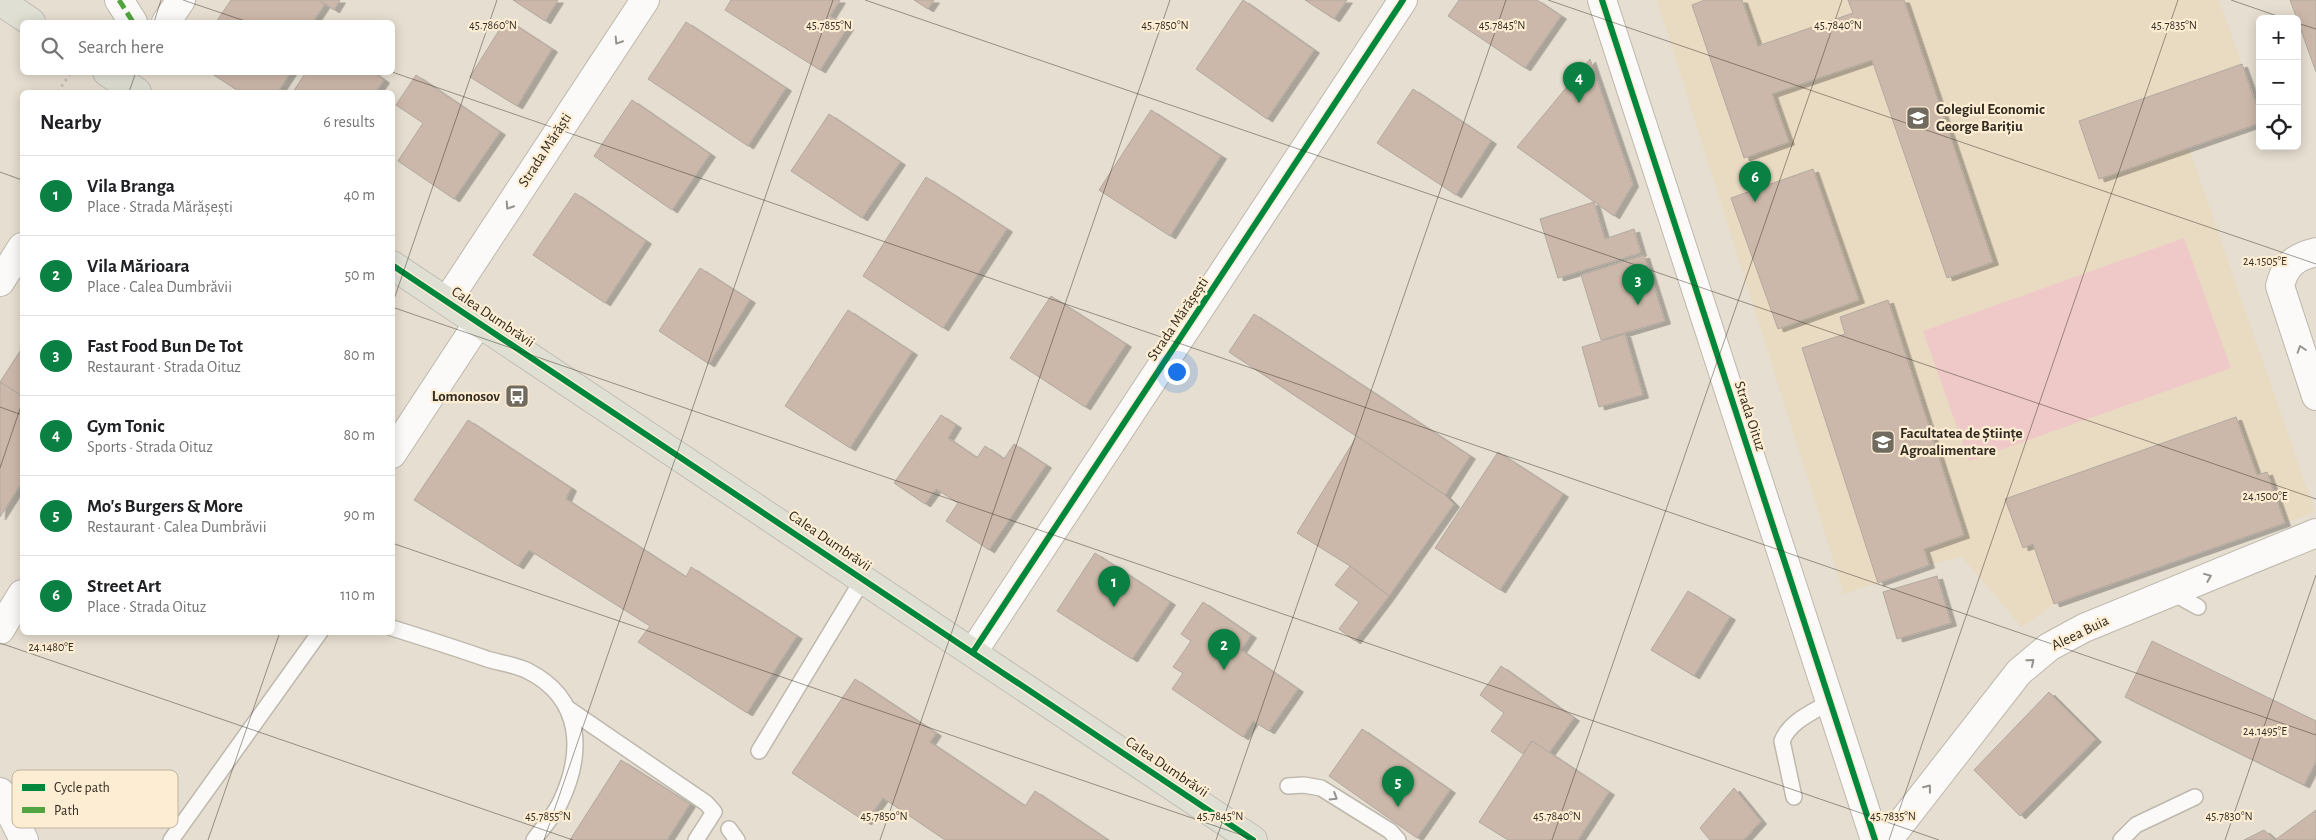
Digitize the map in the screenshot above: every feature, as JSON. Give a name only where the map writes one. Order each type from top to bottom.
[{"type":"main road","points":[[0,1],[28,20]]},
{"type":"main road","name":"Calea Dumbrăvii","points":[[395,267],[1253,840]]},
{"type":"street","points":[[119,0],[132,20]]},
{"type":"street","points":[[167,20],[181,0]]},
{"type":"street","name":"Strada Mărăști","points":[[447,301],[645,0]]},
{"type":"street","name":"Strada Mărășești","points":[[973,652],[1404,0]]},
{"type":"street","name":"Strada Oituz","points":[[1602,0],[1875,840]]},
{"type":"street","points":[[0,282],[20,250]]},
{"type":"street","points":[[2316,252],[2290,263],[2283,272],[2280,286],[2316,396]]},
{"type":"street","points":[[395,449],[478,323]]},
{"type":"street","name":"Aleea Buia","points":[[1888,840],[2019,672],[2049,646],[2171,592],[2316,533]]},
{"type":"street","points":[[0,630],[20,597]]},
{"type":"street","points":[[0,792],[12,816]]},
{"type":"street","points":[[18,828],[24,840]]},
{"type":"lane","points":[[759,751],[863,579]]},
{"type":"lane","points":[[2171,592],[2198,607]]},
{"type":"lane","points":[[395,629],[528,671],[555,692],[567,708],[573,722],[576,753],[574,766],[560,804],[534,840]]},
{"type":"lane","points":[[171,840],[318,635]]},
{"type":"lane","points":[[1794,797],[1782,741],[1785,733],[1799,720],[1830,702]]},
{"type":"lane","points":[[567,708],[706,802],[714,812],[696,840]]},
{"type":"lane","points":[[1288,786],[1304,785],[1321,788],[1390,831],[1398,840]]},
{"type":"lane","points":[[2121,840],[2136,825],[2195,797]]},
{"type":"path","points":[[59,90],[69,75]]},
{"type":"shaded area","points":[[1657,0],[2219,0],[2256,104],[2256,124],[2189,148],[2315,512],[2054,604],[2022,627],[1962,557],[1929,565],[1844,594]]},
{"type":"shaded area","points":[[2184,238],[2231,368],[1969,461],[1923,331]]},
{"type":"building","points":[[231,0],[319,0],[325,4],[314,20],[217,20]]},
{"type":"building","points":[[319,0],[340,0],[334,10]]},
{"type":"building","points":[[513,0],[558,0],[545,21]]},
{"type":"building","points":[[731,0],[840,0],[830,16],[848,27],[820,70],[725,10]]},
{"type":"building","points":[[914,0],[934,0],[928,9]]},
{"type":"building","points":[[1243,0],[1314,50],[1267,119],[1196,69]]},
{"type":"building","points":[[1305,0],[1347,0],[1334,19]]},
{"type":"building","points":[[1459,0],[1537,0],[1561,16],[1525,68],[1448,16]]},
{"type":"building","name":"Colegiul Economic George Barițiu","points":[[1705,0],[1742,0],[1758,46],[1853,13],[1848,0],[1904,0],[1993,262],[1947,278],[1872,60],[1772,94],[1789,142],[1744,158],[1692,5]]},
{"type":"building","points":[[2290,0],[2316,0],[2316,72],[2301,30],[2301,15],[2296,15]]},
{"type":"building","points":[[506,19],[552,49],[517,106],[470,77]]},
{"type":"building","points":[[686,22],[786,88],[748,146],[648,79]]},
{"type":"building","points":[[1590,59],[1633,184],[1614,216],[1517,147]]},
{"type":"building","points":[[2242,64],[2256,104],[2256,124],[2099,179],[2079,121]]},
{"type":"building","points":[[214,75],[289,75],[279,90],[237,90]]},
{"type":"building","points":[[304,75],[377,75],[384,80],[377,90],[294,90]]},
{"type":"building","points":[[416,75],[500,132],[454,199],[398,161],[423,123],[396,105]]},
{"type":"building","points":[[1413,89],[1491,141],[1456,195],[1377,143]]},
{"type":"building","points":[[632,100],[710,154],[672,210],[594,156]]},
{"type":"building","points":[[1151,110],[1221,156],[1170,236],[1099,190]]},
{"type":"building","points":[[829,114],[900,162],[862,218],[791,171]]},
{"type":"building","points":[[1813,169],[1859,300],[1778,329],[1731,198]]},
{"type":"building","points":[[926,177],[1007,229],[943,328],[863,276]]},
{"type":"building","points":[[575,193],[646,241],[605,303],[533,255]]},
{"type":"building","points":[[1594,202],[1605,239],[1634,229],[1641,253],[1558,278],[1540,219]]},
{"type":"building","points":[[1644,255],[1665,321],[1601,340],[1581,275]]},
{"type":"building","points":[[700,268],[750,300],[709,364],[659,331]]},
{"type":"building","points":[[1051,296],[1126,344],[1085,407],[1010,358]]},
{"type":"building","name":"Facultatea de Științe Agroalimentare","points":[[1888,300],[1964,535],[1924,549],[1929,565],[1878,583],[1802,348],[1845,334],[1840,317]]},
{"type":"building","points":[[848,310],[912,352],[850,448],[785,406]]},
{"type":"building","points":[[1254,314],[1470,456],[1445,495],[1229,352]]},
{"type":"building","points":[[1625,334],[1643,395],[1599,407],[1582,347]]},
{"type":"building","points":[[20,351],[20,395],[0,382]]},
{"type":"building","points":[[0,382],[20,395],[20,485],[0,517]]},
{"type":"building","points":[[941,415],[956,425],[948,438],[977,458],[985,446],[1004,459],[1014,444],[1046,465],[989,550],[946,521],[958,503],[936,489],[925,504],[894,483]]},
{"type":"building","points":[[2236,417],[2257,475],[2267,472],[2285,523],[2054,604],[2033,544],[2023,548],[2005,499]]},
{"type":"building","points":[[468,420],[571,488],[566,499],[686,577],[691,567],[797,636],[747,713],[638,642],[650,626],[529,550],[518,566],[414,500]]},
{"type":"building","points":[[1357,436],[1445,495],[1454,504],[1389,596],[1350,566],[1297,533]]},
{"type":"building","points":[[1498,452],[1563,494],[1500,590],[1435,548]]},
{"type":"building","points":[[1095,553],[1170,602],[1132,659],[1057,611]]},
{"type":"building","points":[[1350,566],[1389,596],[1355,641],[1339,629],[1359,602],[1335,585]]},
{"type":"building","points":[[1937,576],[1951,623],[1897,639],[1883,592]]},
{"type":"building","points":[[1688,591],[1730,617],[1694,676],[1651,650]]},
{"type":"building","points":[[1203,602],[1251,635],[1241,650],[1298,689],[1269,731],[1253,721],[1243,737],[1172,689],[1183,673],[1173,667],[1191,641],[1181,634]]},
{"type":"building","points":[[2152,641],[2316,721],[2316,761],[2304,785],[2125,697]]},
{"type":"building","points":[[1501,666],[1574,718],[1549,753],[1532,741],[1523,754],[1491,731],[1504,713],[1480,695]]},
{"type":"building","points":[[855,679],[936,733],[930,742],[1025,806],[1035,791],[1108,840],[945,840],[883,798],[866,822],[792,773]]},
{"type":"building","points":[[2049,692],[2096,739],[2020,816],[1974,770]]},
{"type":"building","points":[[1362,729],[1450,790],[1417,838],[1329,776]]},
{"type":"building","points":[[1532,741],[1609,792],[1578,840],[1508,840],[1479,822]]},
{"type":"building","points":[[621,760],[690,804],[667,840],[570,840]]},
{"type":"building","points":[[1734,788],[1761,821],[1744,840],[1710,840],[1700,828]]},
{"type":"building","points":[[2316,810],[2316,840],[2275,840]]},
{"type":"building","points":[[2264,830],[2275,840],[2244,840]]},
{"type":"marked path","points":[[119,0],[132,20]]},
{"type":"cycle path","points":[[973,652],[1403,0]]},
{"type":"cycle path","points":[[1602,0],[1875,840]]},
{"type":"cycle path","points":[[395,267],[1253,840]]},
{"type":"place","name":"Gym Tonic","points":[[1579,103]]},
{"type":"place","name":"Colegiul Economic George Barițiu","points":[[1918,118]]},
{"type":"place","name":"Street Art","points":[[1755,202]]},
{"type":"place","name":"Fast Food Bun De Tot","points":[[1638,305]]},
{"type":"place","name":"Lomonosov","points":[[517,396]]},
{"type":"place","name":"Facultatea de Științe Agroalimentare","points":[[1883,442]]},
{"type":"place","name":"Vila Branga","points":[[1114,607]]},
{"type":"place","name":"Vila Mărioara","points":[[1224,670]]},
{"type":"place","name":"Mo's Burgers & More","points":[[1398,807]]}]
